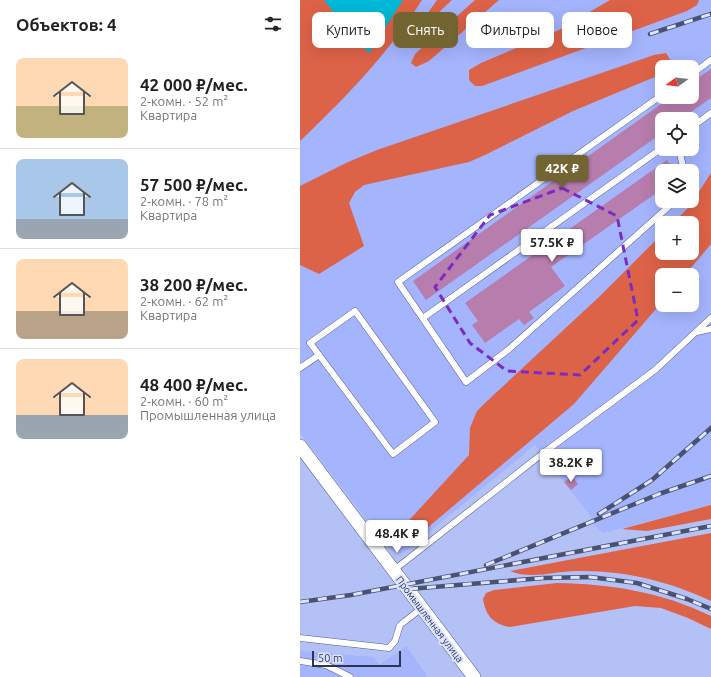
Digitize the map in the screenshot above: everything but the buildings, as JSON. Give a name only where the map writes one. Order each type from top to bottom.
[{"type":"street","name":"Промышленная улица","points":[[300,446],[474,677]]},
{"type":"lane","points":[[699,69],[711,60]]},
{"type":"lane","points":[[655,100],[398,282],[466,382],[504,354],[667,208]]},
{"type":"lane","points":[[699,122],[711,113]]},
{"type":"lane","points":[[423,318],[655,153]]},
{"type":"lane","points":[[355,311],[434,422],[394,454],[319,355],[310,344],[355,311]]},
{"type":"lane","points":[[394,570],[542,454],[655,370],[711,318]]},
{"type":"lane","points":[[696,332],[711,330]]},
{"type":"lane","points":[[300,368],[319,355]]},
{"type":"lane","points":[[300,638],[389,648],[395,641],[400,625],[422,608]]},
{"type":"lane","points":[[300,661],[326,664],[350,677]]},
{"type":"highlighted area","points":[[562,188],[617,216],[638,320],[580,375],[507,371],[470,343],[435,287],[490,215]]},
{"type":"shaded area","points":[[300,0],[711,0],[711,505],[603,533],[593,524],[589,514],[535,445],[405,552],[398,554],[389,549],[300,433]]},
{"type":"shaded area","points":[[300,0],[422,0],[414,12],[393,12],[393,41],[366,74],[300,141]]},
{"type":"shaded area","points":[[324,0],[403,0],[395,12],[393,12],[393,16],[385,28],[385,12],[333,12]]},
{"type":"shaded area","points":[[437,0],[452,0],[439,12],[429,12]]},
{"type":"shaded area","points":[[475,0],[499,0],[485,12],[466,12],[466,29],[458,36],[458,15]]},
{"type":"shaded area","points":[[610,0],[699,0],[697,5],[687,11],[632,31],[632,12],[590,12]]},
{"type":"shaded area","points":[[562,28],[562,48],[586,48],[482,86],[475,86],[469,80],[469,70],[481,63],[516,48],[554,48],[554,32]]},
{"type":"shaded area","points":[[364,48],[372,48],[369,53]]},
{"type":"shaded area","points":[[422,48],[444,48],[429,61],[416,67],[411,63],[415,54]]},
{"type":"shaded area","points":[[666,53],[670,60],[655,60],[655,77],[573,111],[485,155],[469,162],[364,185],[355,192],[349,203],[364,246],[319,274],[300,265],[300,186],[348,162],[377,150],[654,55]]},
{"type":"shaded area","points":[[711,173],[711,244],[699,258],[699,216],[680,216],[688,208],[699,208],[699,192]]},
{"type":"shaded area","points":[[655,241],[655,260],[698,260],[691,268],[655,268],[655,310],[574,404],[419,535],[410,539],[401,538],[401,529],[469,455],[470,428],[477,411],[599,297]]},
{"type":"shaded area","points":[[711,505],[711,519],[647,531],[622,529]]},
{"type":"shaded area","points":[[711,533],[711,601],[662,582],[611,572],[568,571],[527,575],[510,571]]},
{"type":"shaded area","points":[[557,583],[597,585],[655,595],[711,616],[711,629],[688,618],[661,608],[635,606],[510,627],[499,624],[491,618],[488,615],[484,605],[483,599],[486,593],[494,590]]},
{"type":"shaded area","points":[[406,646],[428,677],[300,677],[300,651],[374,657],[379,665]]},
{"type":"railway","points":[[650,34],[711,14]]},
{"type":"railway","points":[[599,514],[652,480],[711,428]]},
{"type":"railway","points":[[486,565],[659,494],[711,476]]},
{"type":"railway","points":[[300,602],[351,595],[711,526]]},
{"type":"railway","points":[[409,589],[543,578],[590,577],[637,583],[687,599],[711,609]]}]
